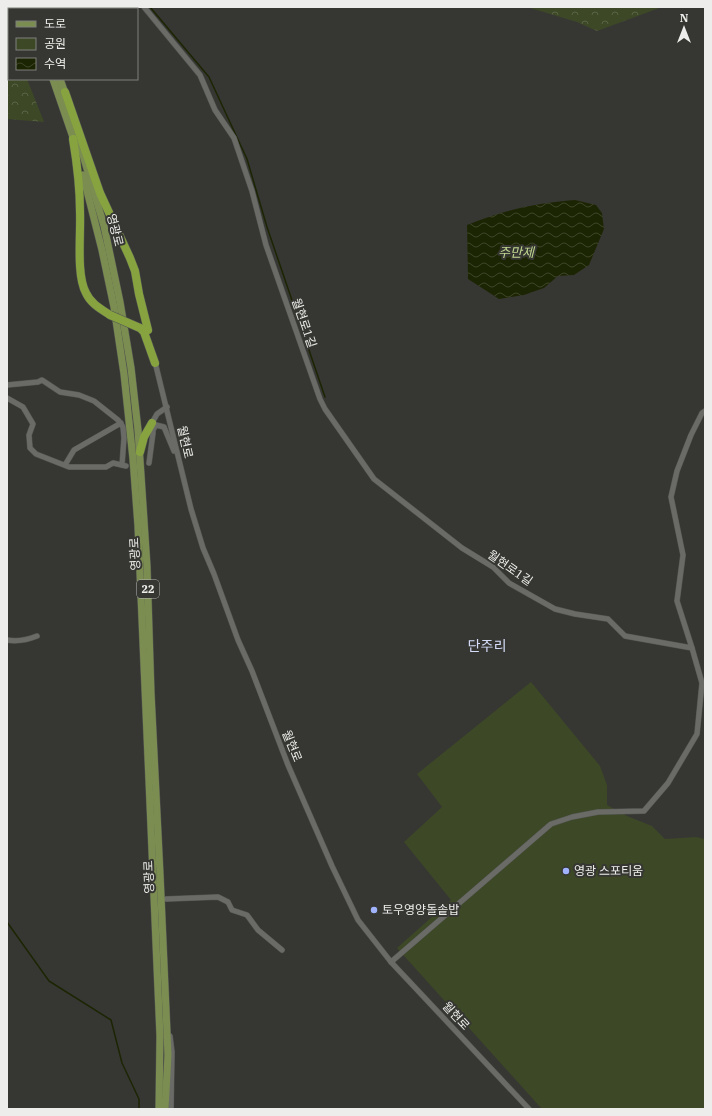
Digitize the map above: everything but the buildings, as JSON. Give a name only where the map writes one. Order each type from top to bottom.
[{"type":"highway","points":[[65,92],[100,193],[135,271],[148,330]]},
{"type":"highway","points":[[73,139],[78,169],[80,211],[80,278],[86,294],[94,305],[110,315],[140,328],[144,332],[155,363]]},
{"type":"highway","points":[[140,452],[144,437],[153,426]]},
{"type":"main road","name":"영광로","points":[[53,80],[73,139],[93,212],[110,284],[119,338],[133,458],[137,519],[159,1028],[159,1109]]},
{"type":"main road","name":"영광로","points":[[60,80],[104,226],[120,302],[131,368],[140,452],[147,574],[168,1055],[165,1109]]},
{"type":"street","name":"월현로1길","points":[[144,7],[200,76],[215,110],[234,138],[252,191],[266,245],[320,399],[329,415],[374,479],[462,548],[493,567],[509,583],[555,609],[575,614],[608,619],[625,636],[692,648]]},
{"type":"street","name":"월현로","points":[[148,330],[182,472],[204,548],[238,640],[252,671],[288,765],[332,866],[358,920],[392,962],[529,1109]]},
{"type":"street","points":[[7,386],[38,382],[42,380],[60,392],[79,395],[94,401],[118,420],[123,427],[124,466],[114,464],[106,467],[69,467],[36,454],[30,448],[29,435],[33,424],[23,408],[7,398]]},
{"type":"street","points":[[149,463],[151,458],[153,426],[157,414],[167,407]]},
{"type":"street","points":[[392,962],[551,824],[572,817],[598,812],[644,811],[668,783],[697,734],[702,683],[677,601],[683,556],[671,497],[677,471],[685,449],[702,413],[705,411]]},
{"type":"street","points":[[65,465],[74,450],[121,423]]},
{"type":"street","points":[[153,426],[164,426],[182,472]]},
{"type":"street","points":[[7,640],[16,641],[30,639],[37,636]]},
{"type":"street","points":[[166,899],[218,897],[228,902],[232,910],[246,915],[258,930],[282,950]]},
{"type":"street","points":[[165,992],[172,1052],[171,1109]]},
{"type":"green space","points":[[527,7],[662,7],[597,31],[577,22]]},
{"type":"green space","points":[[7,17],[8,80],[27,80],[44,122],[7,119]]},
{"type":"green space","name":"영광 스포티움","points":[[531,682],[600,766],[607,785],[607,805],[627,816],[652,826],[665,839],[696,837],[705,839],[705,1109],[542,1109],[397,948],[451,900],[404,842],[442,807],[417,774]]},
{"type":"water","name":"주만제","points":[[575,200],[596,205],[602,213],[604,229],[589,265],[574,275],[558,276],[544,288],[524,295],[499,299],[468,279],[467,225],[494,215],[520,208]]},
{"type":"waterway","points":[[150,7],[209,77],[247,159],[267,227],[325,397]]},
{"type":"waterway","points":[[7,922],[49,981],[111,1020],[122,1063],[139,1099],[139,1109]]},
{"type":"place","name":"영광 스포티움","points":[[566,871]]},
{"type":"place","name":"토우영양돌솥밥","points":[[374,910]]},
{"type":"district","name":"단주리","points":[[487,646]]}]
